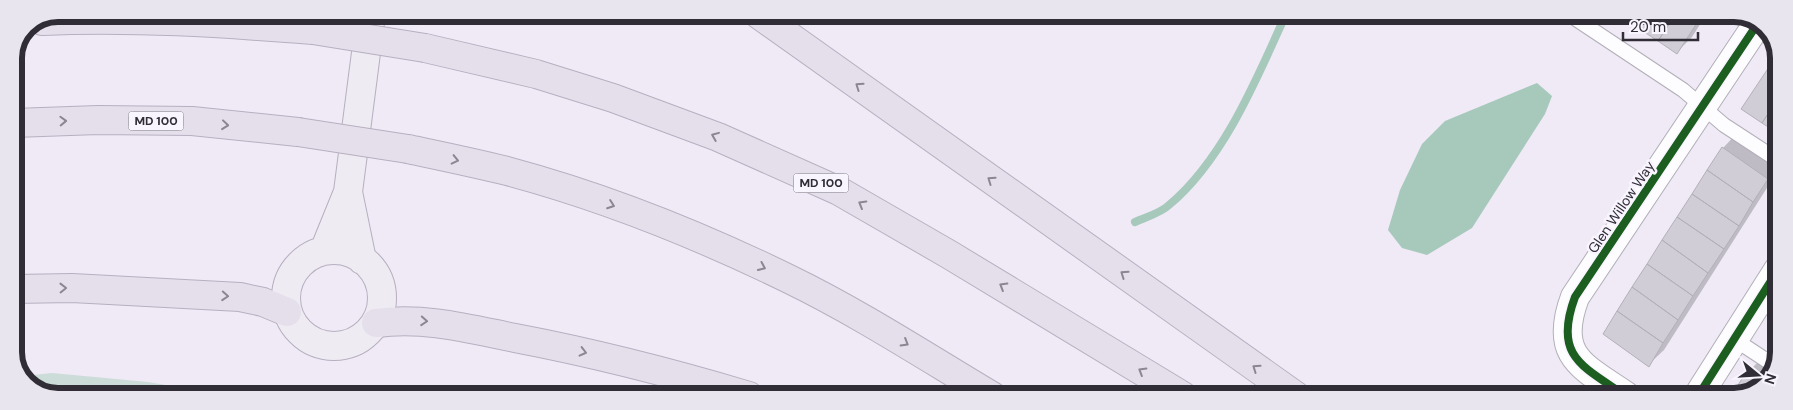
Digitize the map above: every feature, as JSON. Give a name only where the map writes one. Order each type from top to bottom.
[{"type":"highway","name":"MD 100","points":[[215,22],[312,30],[424,48],[536,74],[613,98],[718,137],[839,191],[950,255],[1170,388]]},
{"type":"highway","points":[[769,22],[1285,388]]},
{"type":"highway","name":"MD 100","points":[[22,123],[98,120],[192,121],[298,132],[408,149],[517,174],[582,194],[683,231],[790,280],[899,340],[979,388]]},
{"type":"highway","points":[[23,289],[72,288],[240,297],[263,302],[287,312]]},
{"type":"highway","points":[[376,323],[405,319],[431,321],[553,345],[674,374],[722,388]]},
{"type":"main road","points":[[324,251],[348,192],[370,22]]},
{"type":"main road","points":[[348,192],[362,260]]},
{"type":"main road","points":[[340,250],[356,255],[362,260],[377,277],[382,292],[381,308],[376,323],[359,339],[336,347],[320,345],[306,338],[294,326],[287,312],[286,296],[293,273],[310,256],[324,251],[340,250]]},
{"type":"street","name":"Glen Willow Way","points":[[1614,388],[1584,368],[1574,357],[1568,345],[1566,331],[1568,315],[1575,297],[1754,29]]},
{"type":"street","points":[[1703,388],[1770,283]]},
{"type":"lane","points":[[1581,22],[1684,90],[1724,125],[1770,155]]},
{"type":"lane","points":[[1734,339],[1769,362]]},
{"type":"shaded area","points":[[1537,83],[1552,96],[1545,114],[1472,228],[1427,255],[1402,248],[1388,230],[1400,190],[1422,144],[1445,121]]},
{"type":"shaded area","points":[[52,373],[148,382],[184,388],[59,388],[45,385],[32,375]]},
{"type":"building","points":[[1629,22],[1642,22],[1638,28]]},
{"type":"building","points":[[1642,22],[1670,22],[1658,41],[1638,28]]},
{"type":"building","points":[[1670,22],[1698,22],[1677,54],[1658,41]]},
{"type":"building","points":[[1770,68],[1770,111],[1762,123],[1741,109]]},
{"type":"building","points":[[1770,111],[1770,128],[1762,123]]},
{"type":"building","points":[[1722,147],[1768,179],[1753,202],[1707,170]]},
{"type":"building","points":[[1707,170],[1753,202],[1739,226],[1692,194]]},
{"type":"building","points":[[1692,194],[1739,226],[1724,249],[1677,217]]},
{"type":"building","points":[[1677,217],[1724,249],[1708,273],[1662,240]]},
{"type":"building","points":[[1662,240],[1708,273],[1693,296],[1647,264]]},
{"type":"building","points":[[1647,264],[1693,296],[1678,320],[1632,287]]},
{"type":"building","points":[[1632,287],[1678,320],[1663,343],[1617,311]]},
{"type":"building","points":[[1617,311],[1663,343],[1649,367],[1603,334]]},
{"type":"building","points":[[1747,371],[1758,378],[1748,385],[1736,388]]},
{"type":"waterway","points":[[1135,222],[1166,208],[1189,186],[1206,165],[1223,141],[1251,90],[1282,22]]},
{"type":"cycle path","points":[[1614,388],[1585,367],[1576,357],[1570,346],[1568,333],[1569,317],[1575,297],[1754,29]]},
{"type":"cycle path","points":[[1703,388],[1770,283]]}]
